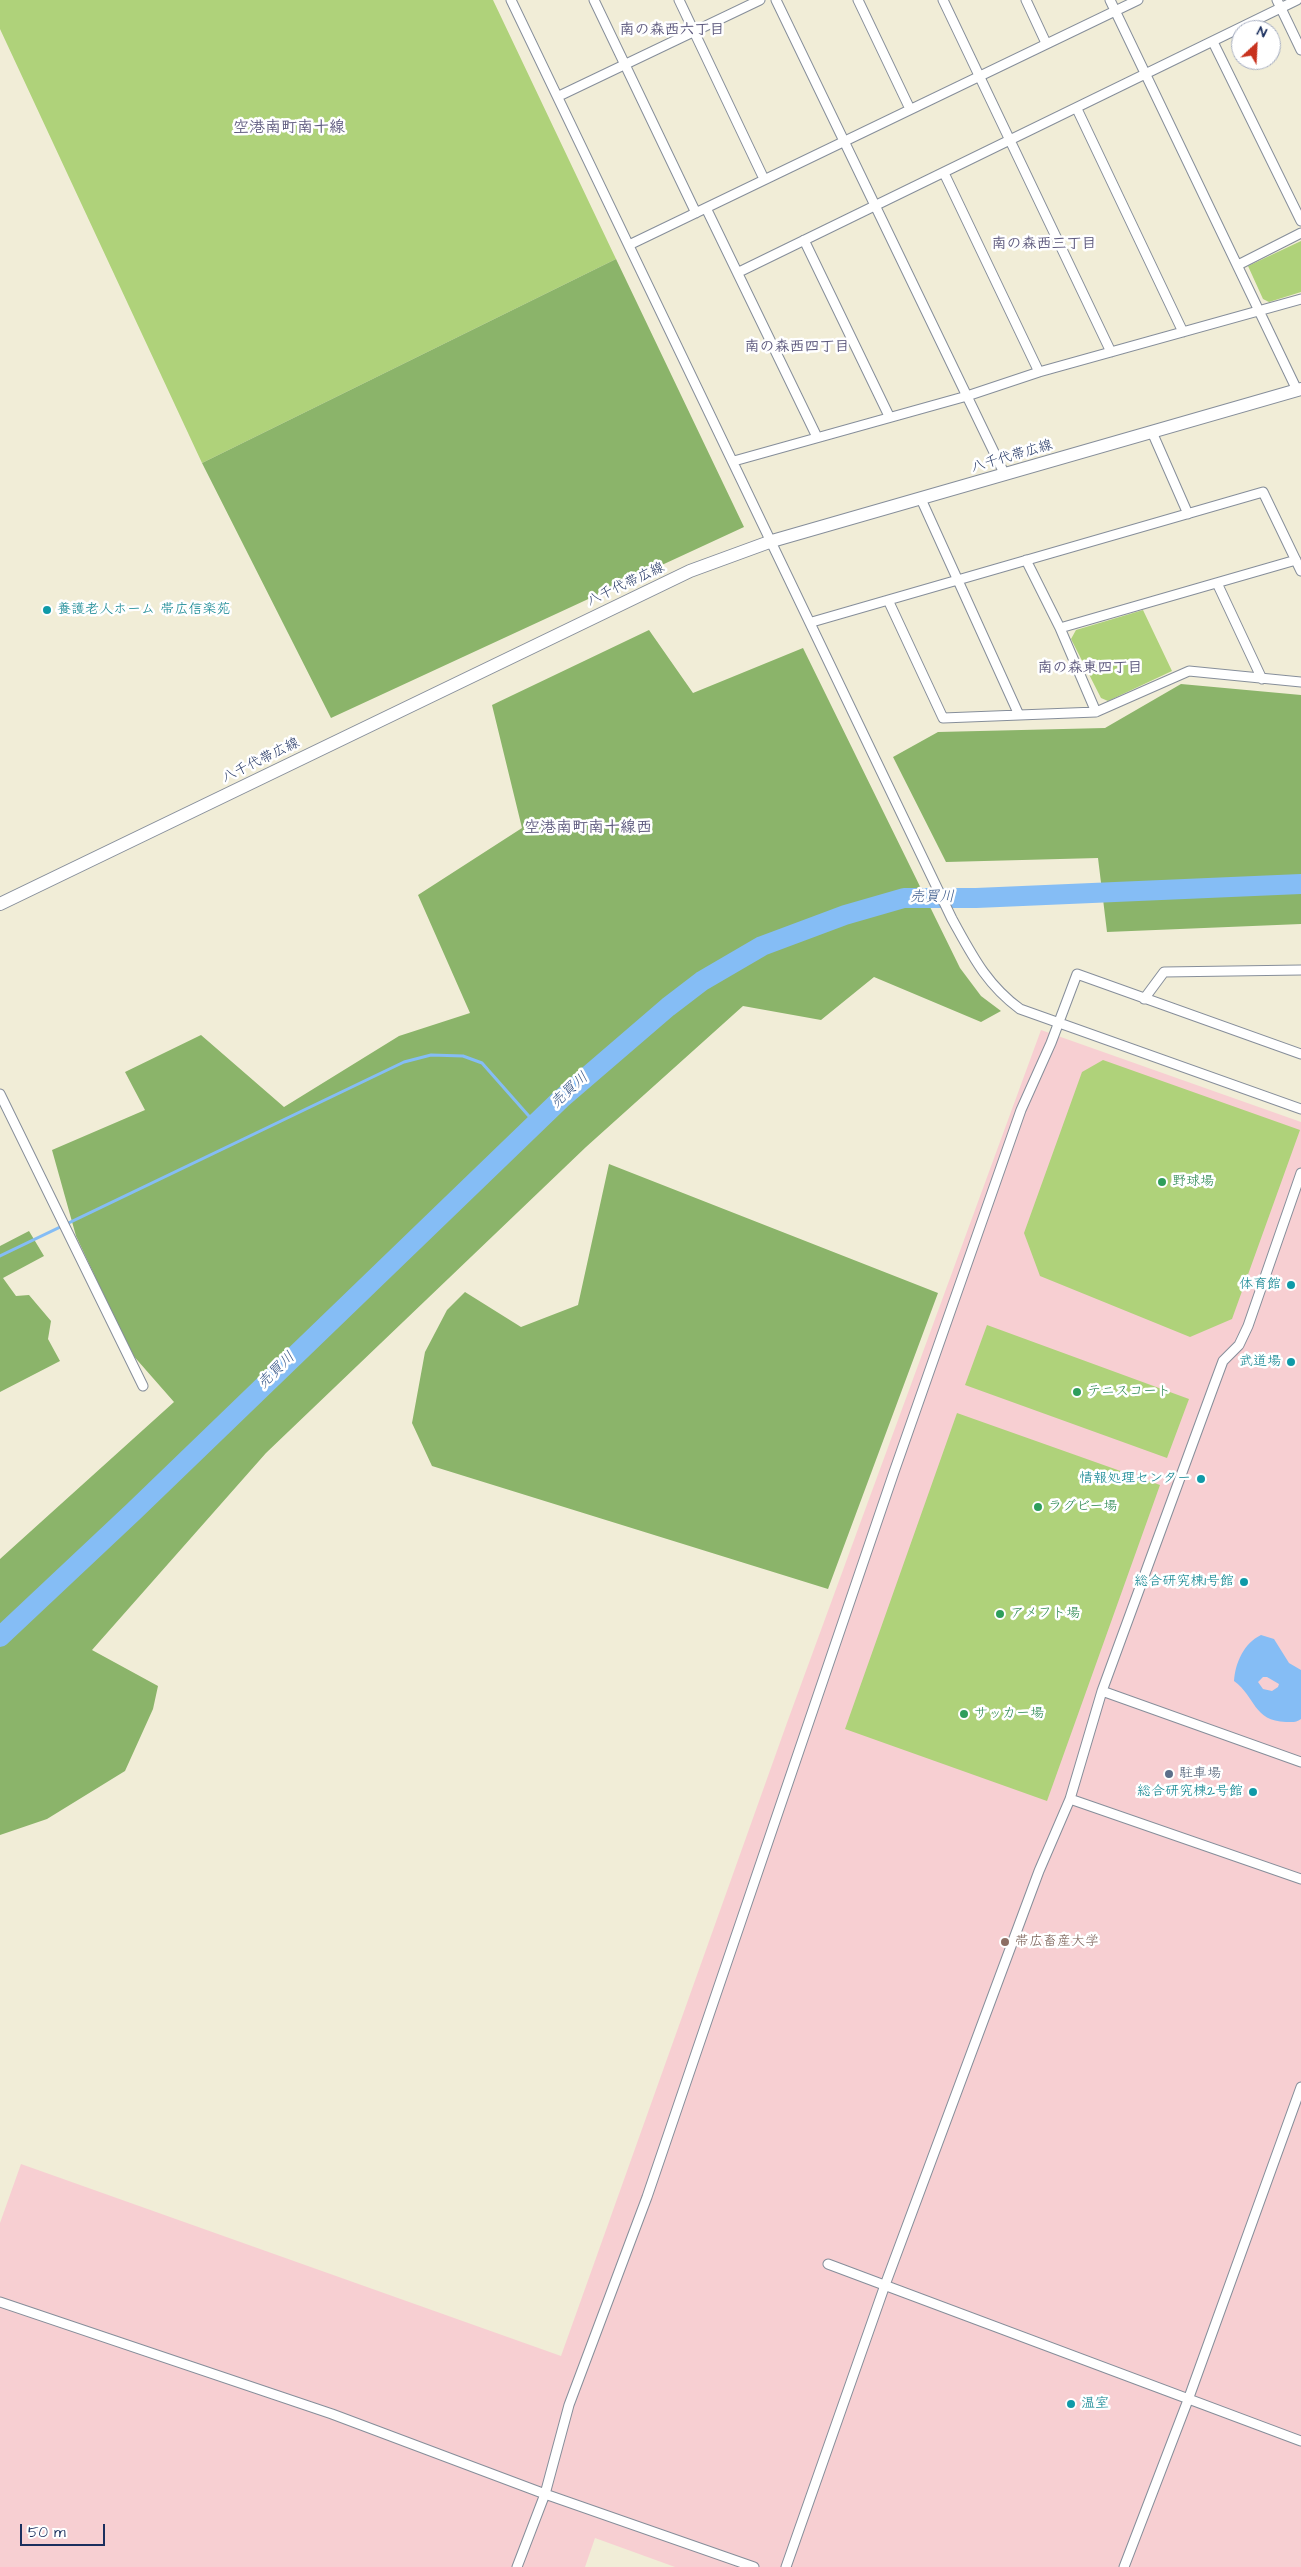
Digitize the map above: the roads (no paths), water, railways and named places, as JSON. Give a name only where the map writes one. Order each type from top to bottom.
[{"type":"main road","name":"八千代帯広線","points":[[0,904],[690,571],[772,541],[1299,389]]},
{"type":"street","points":[[512,0],[628,245],[812,622],[952,919],[980,970],[994,987],[1020,1009],[1057,1024],[1301,1110]]},
{"type":"street","points":[[594,0],[696,213]]},
{"type":"street","points":[[679,0],[764,179]]},
{"type":"street","points":[[559,96],[760,0]]},
{"type":"street","points":[[776,0],[1005,475]]},
{"type":"street","points":[[858,0],[910,109]]},
{"type":"street","points":[[943,0],[1111,352]]},
{"type":"street","points":[[1026,0],[1046,43]]},
{"type":"street","points":[[1110,0],[1299,389]]},
{"type":"street","points":[[628,245],[1138,0]]},
{"type":"street","points":[[739,272],[1213,42],[1279,4],[1297,0]]},
{"type":"street","points":[[1279,4],[1301,50]]},
{"type":"street","points":[[1213,42],[1301,221]]},
{"type":"street","points":[[1077,108],[1183,332]]},
{"type":"street","points":[[944,173],[1039,372]]},
{"type":"street","points":[[706,208],[739,272],[817,437]]},
{"type":"street","points":[[1238,265],[1301,233]]},
{"type":"street","points":[[804,240],[890,416]]},
{"type":"street","points":[[734,461],[967,396],[1039,372],[1301,299]]},
{"type":"street","points":[[1152,432],[1188,514]]},
{"type":"street","points":[[812,622],[1263,492],[1301,571]]},
{"type":"street","points":[[921,499],[1018,715]]},
{"type":"street","points":[[1026,560],[1060,628],[1096,712]]},
{"type":"street","points":[[1060,628],[1296,560]]},
{"type":"street","points":[[1217,583],[1262,680]]},
{"type":"street","points":[[888,600],[943,718],[1096,712],[1189,671],[1262,680],[1301,682]]},
{"type":"street","points":[[1144,999],[1164,972],[1301,970]]},
{"type":"street","points":[[517,2567],[545,2494],[569,2405],[647,2197],[894,1472],[1021,1110],[1076,974],[1301,1054]]},
{"type":"street","points":[[0,1094],[143,1386]]},
{"type":"street","points":[[786,2567],[885,2285],[1039,1871],[1070,1799],[1102,1691],[1213,1388],[1224,1361],[1238,1345],[1248,1326],[1301,1173]]},
{"type":"street","points":[[1102,1691],[1301,1762]]},
{"type":"street","points":[[1070,1799],[1301,1879]]},
{"type":"street","points":[[1124,2567],[1188,2400],[1301,2087]]},
{"type":"street","points":[[828,2264],[1301,2441]]},
{"type":"street","points":[[0,2302],[332,2414],[545,2494],[754,2567]]},
{"type":"water","points":[[1261,1635],[1274,1639],[1289,1663],[1301,1670],[1301,1719],[1294,1722],[1286,1722],[1275,1721],[1267,1717],[1261,1713],[1247,1694],[1234,1681],[1238,1661],[1245,1648]],"holes":[[[1263,1677],[1267,1677],[1279,1684],[1278,1687],[1272,1691],[1263,1689],[1258,1682]]]},
{"type":"waterway","name":"売買川","points":[[0,1637],[134,1511],[561,1099],[668,1007],[702,981],[762,946],[845,915],[904,898],[976,898],[1301,884]]},
{"type":"waterway","points":[[0,1256],[404,1062],[431,1055],[463,1056],[482,1063],[535,1123]]},
{"type":"place","name":"養護老人ホーム 帯広信楽苑","points":[[47,610]]},
{"type":"place","name":"野球場","points":[[1162,1182]]},
{"type":"place","name":"体育館","points":[[1291,1285]]},
{"type":"place","name":"武道場","points":[[1291,1362]]},
{"type":"place","name":"テニスコート","points":[[1077,1392]]},
{"type":"place","name":"情報処理センター","points":[[1201,1479]]},
{"type":"place","name":"ラグビー場","points":[[1038,1507]]},
{"type":"place","name":"総合研究棟1号館","points":[[1244,1582]]},
{"type":"place","name":"アメフト場","points":[[1000,1614]]},
{"type":"place","name":"サッカー場","points":[[964,1714]]},
{"type":"place","name":"駐車場","points":[[1169,1774]]},
{"type":"place","name":"総合研究棟2号館","points":[[1253,1792]]},
{"type":"place","name":"帯広畜産大学","points":[[1005,1942]]},
{"type":"place","name":"温室","points":[[1071,2404]]},
{"type":"district","name":"南の森西六丁目","points":[[672,31]]},
{"type":"district","name":"空港南町南十線","points":[[289,129]]},
{"type":"district","name":"南の森西三丁目","points":[[1044,245]]},
{"type":"district","name":"南の森西四丁目","points":[[797,348]]},
{"type":"district","name":"南の森東四丁目","points":[[1090,669]]},
{"type":"district","name":"空港南町南十線西","points":[[588,829]]}]
